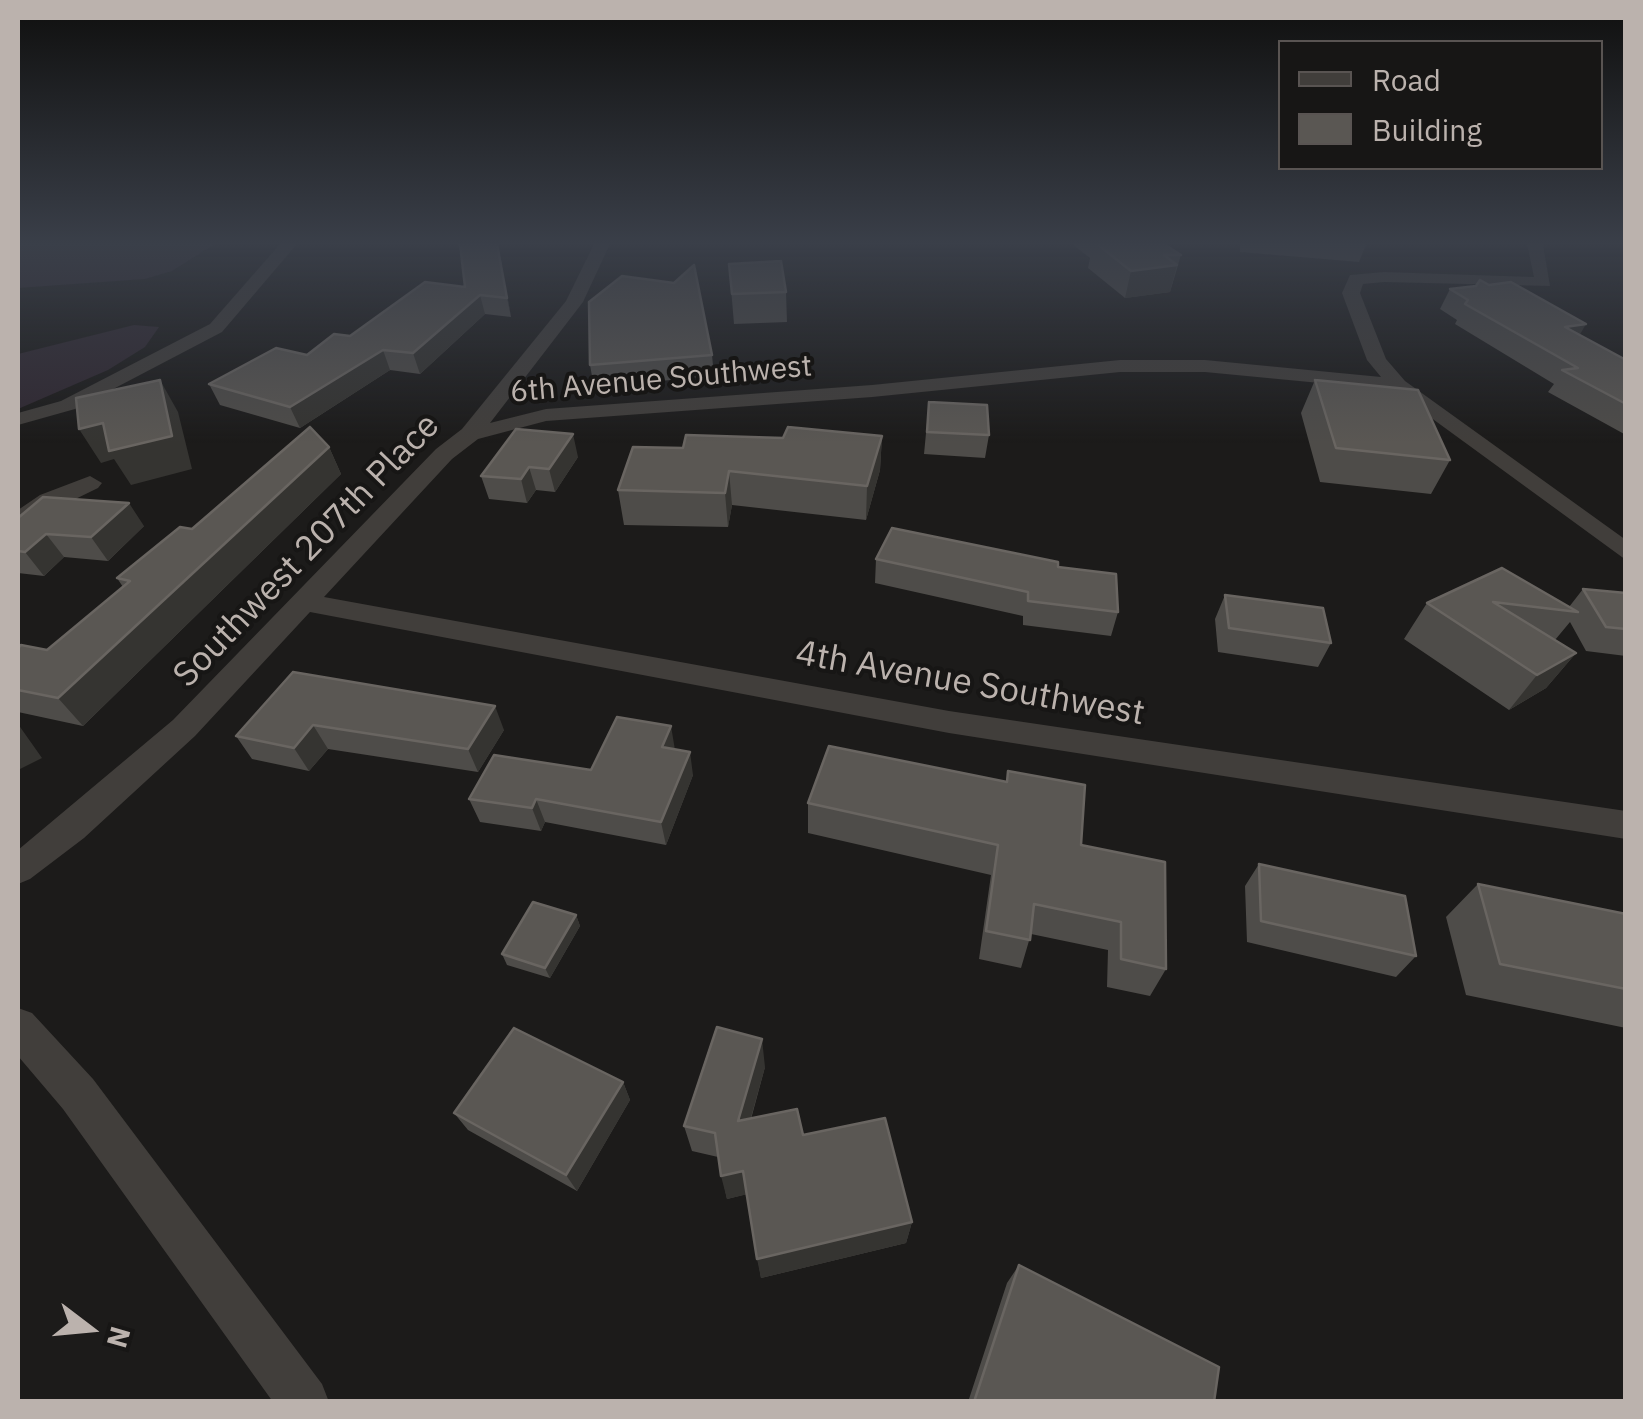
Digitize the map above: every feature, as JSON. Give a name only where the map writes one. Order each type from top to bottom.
[{"type":"street","points":[[18,420],[68,404],[216,328],[231,310]]},
{"type":"street","name":"Southwest 207th Place","points":[[18,869],[72,828],[184,728],[444,454],[470,434],[568,310]]},
{"type":"street","points":[[1356,310],[1377,360],[1398,385],[1626,552]]},
{"type":"street","name":"6th Avenue Southwest","points":[[470,434],[546,415],[872,391],[1120,366],[1205,366],[1398,385]]},
{"type":"street","points":[[18,520],[48,500],[90,484]]},
{"type":"street","name":"4th Avenue Southwest","points":[[304,602],[949,722],[1626,825]]},
{"type":"street","points":[[18,1027],[78,1094],[304,1402]]},
{"type":"shaded area","points":[[134,325],[159,327],[145,347],[108,370],[18,409],[18,354]]},
{"type":"building","points":[[386,310],[462,310],[413,353],[383,350],[290,407],[209,384],[276,348],[307,355],[334,334],[350,336]]},
{"type":"building","points":[[589,310],[703,310],[712,355],[590,365]]},
{"type":"building","points":[[1476,310],[1561,310],[1586,324],[1565,327],[1626,360],[1626,404],[1562,370],[1578,368]]},
{"type":"building","points":[[160,380],[172,436],[109,451],[103,423],[79,429],[76,398]]},
{"type":"building","points":[[1315,380],[1418,390],[1450,460],[1336,448]]},
{"type":"building","points":[[929,402],[987,405],[989,435],[927,432]]},
{"type":"building","points":[[310,427],[329,447],[58,698],[18,690],[21,645],[47,650],[130,581],[117,578],[180,527],[192,529]]},
{"type":"building","points":[[788,427],[882,436],[867,486],[729,471],[725,493],[618,490],[633,447],[683,448],[686,435],[783,438]]},
{"type":"building","points":[[516,429],[573,434],[549,469],[529,467],[521,479],[481,476]]},
{"type":"building","points":[[43,497],[129,503],[91,537],[46,534],[25,552],[18,551],[18,518]]},
{"type":"building","points":[[892,528],[1058,562],[1058,567],[1116,574],[1118,612],[1028,601],[1028,592],[876,559]]},
{"type":"building","points":[[1502,568],[1578,612],[1493,602],[1576,653],[1537,675],[1427,603]]},
{"type":"building","points":[[1583,589],[1626,593],[1626,629],[1606,627]]},
{"type":"building","points":[[1225,595],[1323,608],[1331,643],[1229,628]]},
{"type":"building","points":[[293,672],[495,706],[468,749],[313,725],[294,748],[236,736]]},
{"type":"building","points":[[617,717],[671,726],[662,747],[690,752],[661,822],[536,799],[532,808],[469,799],[494,755],[591,770]]},
{"type":"building","points":[[829,746],[1007,782],[1008,771],[1085,785],[1081,845],[1165,862],[1166,969],[1121,959],[1121,922],[1034,904],[1030,940],[986,931],[998,845],[808,803]]},
{"type":"building","points":[[1259,864],[1405,896],[1416,956],[1261,921]]},
{"type":"building","points":[[1478,884],[1626,914],[1626,989],[1500,964]]},
{"type":"building","points":[[533,902],[576,915],[545,968],[502,954]]},
{"type":"building","points":[[717,1027],[762,1039],[738,1121],[797,1109],[803,1135],[885,1118],[912,1222],[757,1259],[743,1171],[721,1176],[715,1133],[684,1126]]},
{"type":"building","points":[[514,1028],[623,1082],[566,1175],[454,1113]]},
{"type":"building","points":[[1019,1265],[1219,1367],[1214,1402],[974,1402]]}]
